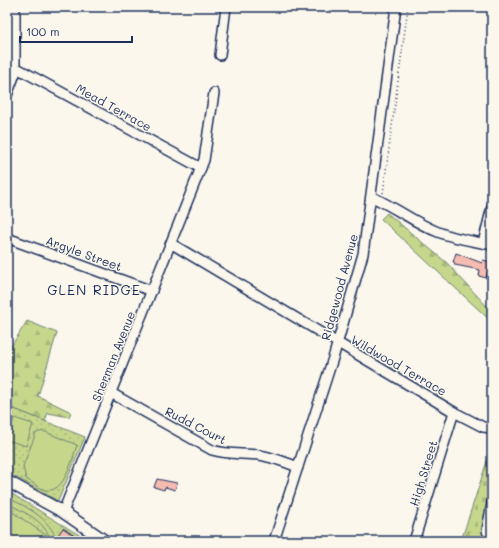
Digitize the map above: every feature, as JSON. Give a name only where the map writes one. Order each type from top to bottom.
[{"type":"main road","points":[[7,481],[63,512],[105,541]]},
{"type":"street","points":[[7,95],[15,74],[15,7]]},
{"type":"street","points":[[220,55],[226,7]]},
{"type":"street","name":"Ridgewood Avenue","points":[[274,541],[360,266],[371,201],[396,7]]},
{"type":"street","name":"Mead Terrace","points":[[15,67],[201,168]]},
{"type":"street","name":"Sherman Avenue","points":[[63,512],[172,244],[204,160],[214,93]]},
{"type":"street","points":[[371,201],[387,203],[437,232],[456,238],[487,244],[489,206]]},
{"type":"street","name":"Argyle Street","points":[[7,238],[152,290]]},
{"type":"street","name":"Wildwood Terrace","points":[[172,244],[454,412],[483,427],[492,428]]},
{"type":"street","name":"Rudd Court","points":[[111,393],[212,450],[226,454],[269,457],[298,467]]},
{"type":"street","name":"High Street","points":[[414,541],[454,412]]},
{"type":"street","points":[[490,541],[487,530],[492,503]]},
{"type":"path","points":[[383,196],[408,7]]},
{"type":"path","points":[[489,206],[492,182]]},
{"type":"green space","points":[[387,213],[447,263],[492,312],[492,322],[381,219]]},
{"type":"green space","points":[[27,321],[57,333],[38,396],[71,412],[69,417],[48,413],[45,421],[12,408],[7,395],[7,353]]},
{"type":"green space","points":[[12,408],[85,437],[58,501],[7,472],[7,420]]},
{"type":"green space","points":[[14,418],[33,424],[26,446],[7,440]]},
{"type":"green space","points":[[43,431],[77,445],[67,474],[58,487],[52,490],[45,490],[26,479],[23,466],[36,433]]},
{"type":"green space","points":[[492,446],[492,541],[461,541]]},
{"type":"green space","points":[[7,491],[89,541],[7,541]]},
{"type":"green space","points":[[7,497],[30,509],[43,519],[49,526],[57,541],[7,541],[7,516],[11,511],[50,538],[47,531],[38,521],[7,503]]},
{"type":"building","points":[[456,253],[482,263],[483,260],[490,262],[486,278],[479,276],[480,270],[455,265],[453,262]]},
{"type":"building","points":[[157,479],[177,483],[175,490],[165,487],[164,490],[154,487]]},
{"type":"building","points":[[63,528],[82,541],[61,541],[56,538]]},
{"type":"district","name":"GLEN RIDGE","points":[[94,289]]}]
